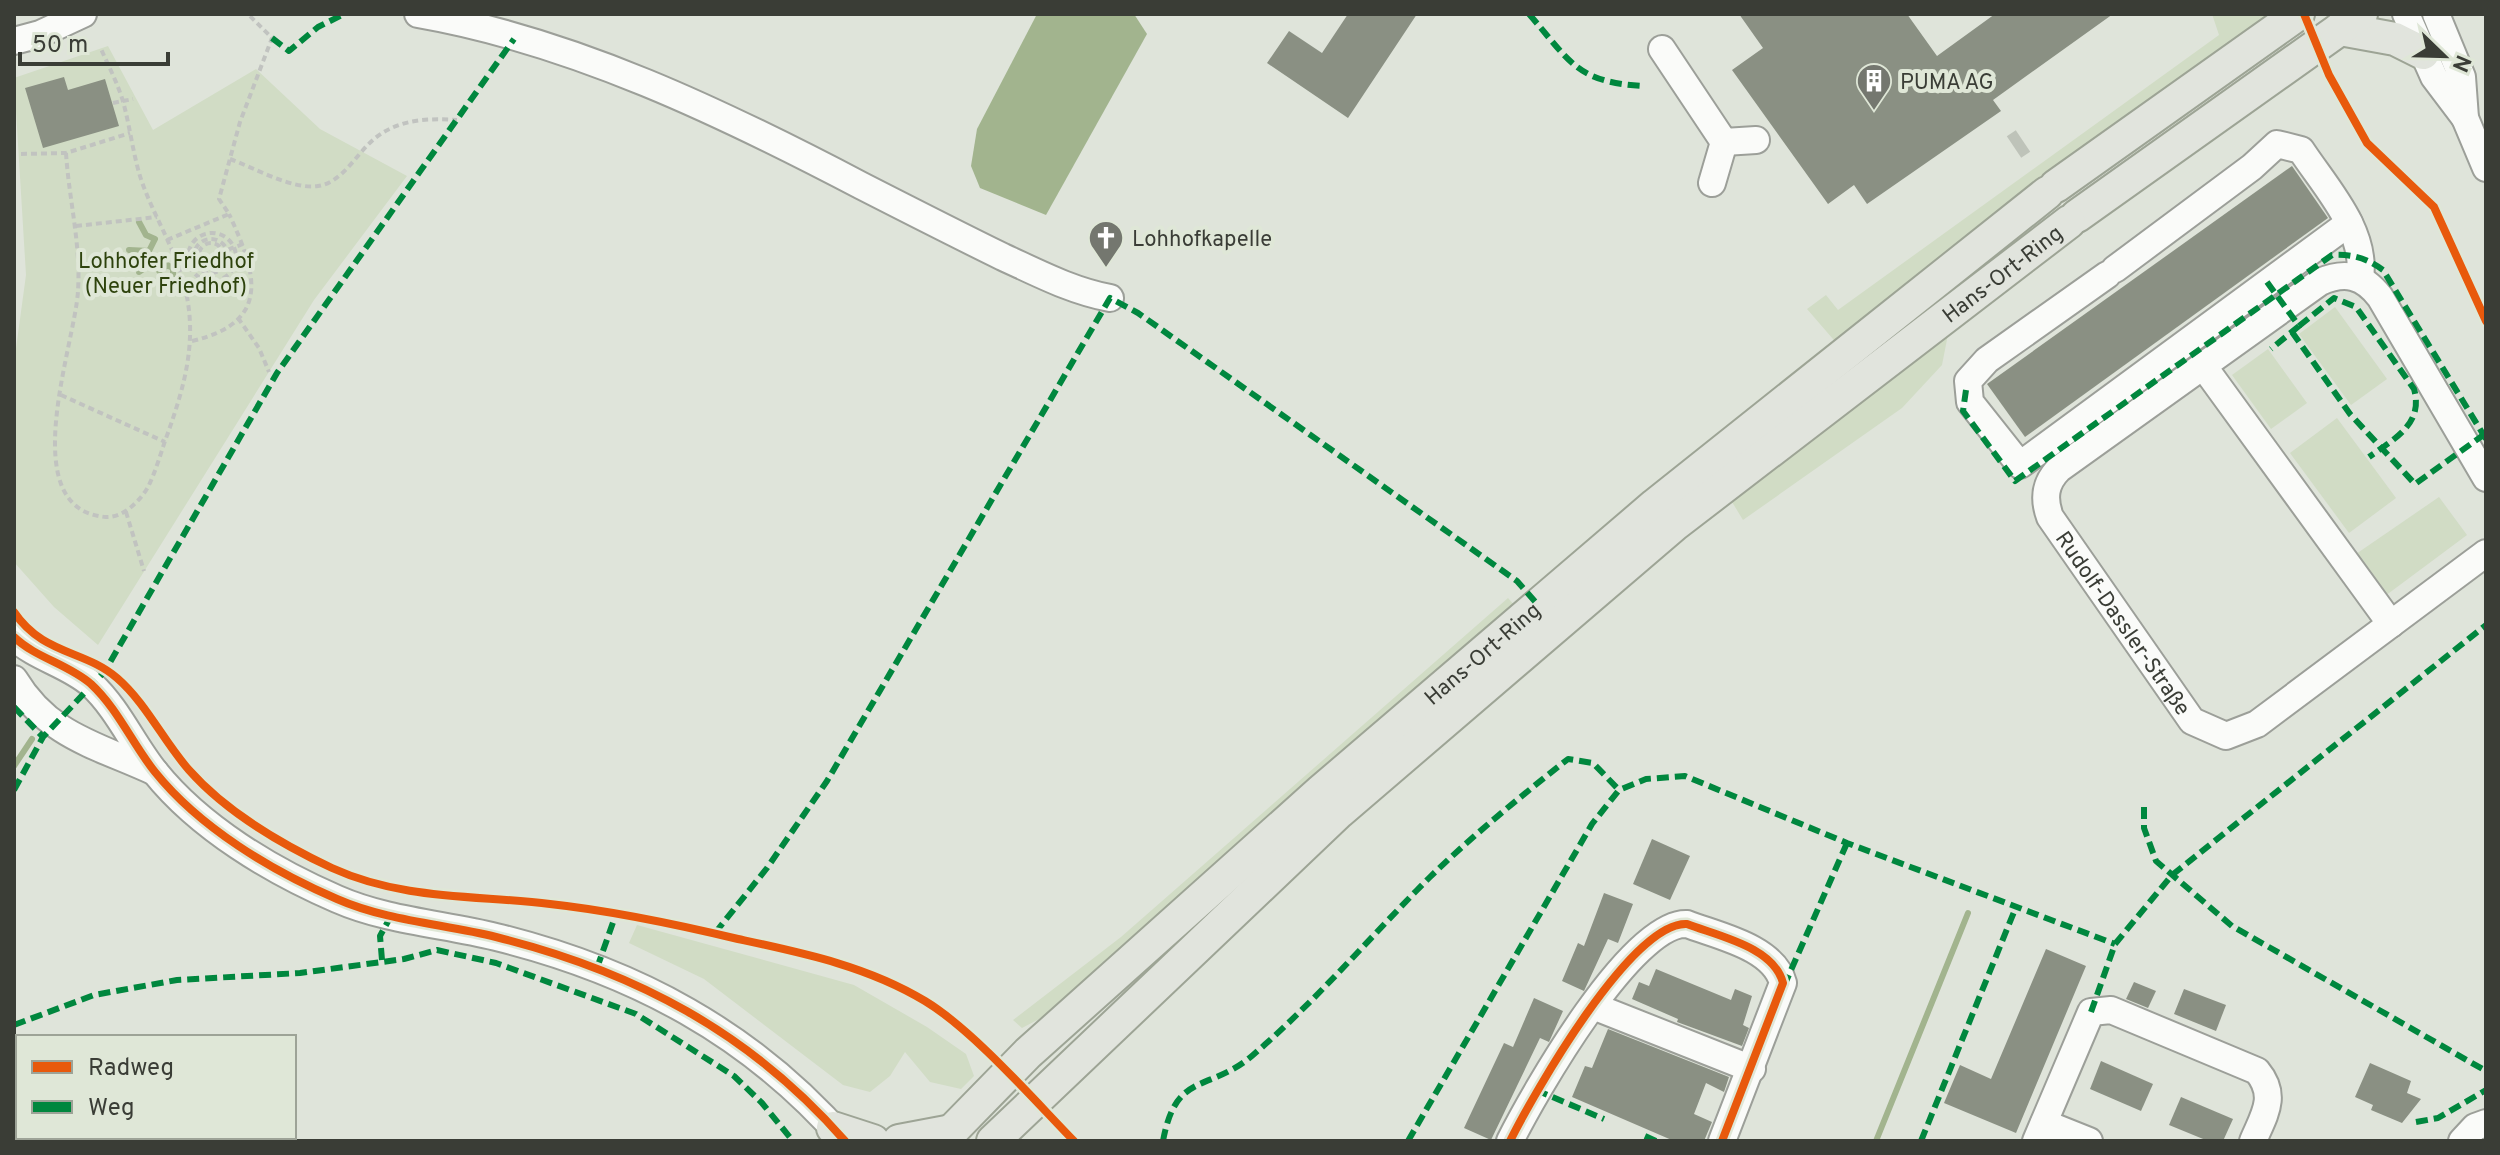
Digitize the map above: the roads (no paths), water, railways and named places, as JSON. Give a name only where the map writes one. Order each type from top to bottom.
[{"type":"main road","name":"Hans-Ort-Ring","points":[[947,1136],[1028,1053],[1321,791],[1655,505],[2051,190],[2290,20]]},
{"type":"main road","points":[[2350,22],[2395,39],[2429,65]]},
{"type":"main road","name":"Hans-Ort-Ring","points":[[993,1141],[1339,812],[1662,535],[1964,299],[2350,22]]},
{"type":"main road","points":[[839,1134],[873,1141]]},
{"type":"main road","points":[[899,1141],[947,1136]]},
{"type":"street","points":[[14,41],[40,34],[83,14]]},
{"type":"street","points":[[418,14],[466,22],[537,43],[676,97],[795,151],[1042,276],[1086,294],[1110,298]]},
{"type":"street","points":[[2406,14],[2429,65],[2465,118],[2486,168]]},
{"type":"street","points":[[2436,14],[2462,77],[2465,118]]},
{"type":"street","points":[[1662,49],[1724,142]]},
{"type":"street","points":[[1724,142],[1756,140]]},
{"type":"street","points":[[1712,183],[1724,142]]},
{"type":"street","points":[[2349,223],[2020,465],[1970,402],[1966,390],[1968,381],[1987,360],[2252,167],[2277,144],[2301,150],[2349,223],[2363,258],[2360,278],[2380,297],[2486,478]]},
{"type":"street","name":"Rudolf-Dassler-Straße","points":[[2360,278],[2334,276],[2320,282],[2059,469],[2047,484],[2045,496],[2050,517],[2192,721],[2226,736],[2257,724],[2486,553]]},
{"type":"street","points":[[2204,367],[2391,624]]},
{"type":"street","points":[[14,637],[92,685],[132,735],[155,772],[200,816],[281,871],[339,900],[391,916],[519,943],[597,968],[679,1005],[726,1033],[783,1078],[839,1134]]},
{"type":"street","points":[[14,679],[28,703],[53,726],[155,772]]},
{"type":"street","points":[[1510,1141],[1536,1090],[1593,1006],[1645,944],[1674,923],[1687,924],[1767,957],[1779,969],[1781,992],[1722,1141]]},
{"type":"street","points":[[1593,1006],[1752,1069]]},
{"type":"street","points":[[2089,1141],[2040,1132],[2091,1012],[2111,1010],[2257,1071],[2267,1083],[2271,1099],[2253,1141]]},
{"type":"street","points":[[2462,1141],[2475,1127],[2486,1123]]},
{"type":"waterway","points":[[139,222],[146,235],[155,239],[149,251],[129,250],[143,256],[138,262],[139,272],[155,261],[159,271],[167,265],[173,268],[173,277],[160,277]]},
{"type":"waterway","points":[[14,766],[32,739]]},
{"type":"waterway","points":[[1876,1141],[1968,913]]},
{"type":"tunnel","points":[[2014,147],[2023,141]]},
{"type":"place","name":"PUMA AG","points":[[1874,112]]},
{"type":"place","name":"Lohhofkapelle","points":[[1106,269]]},
{"type":"park label","name":"Lohhofer Friedhof (Neuer Friedhof)","points":[[166,272]]}]
